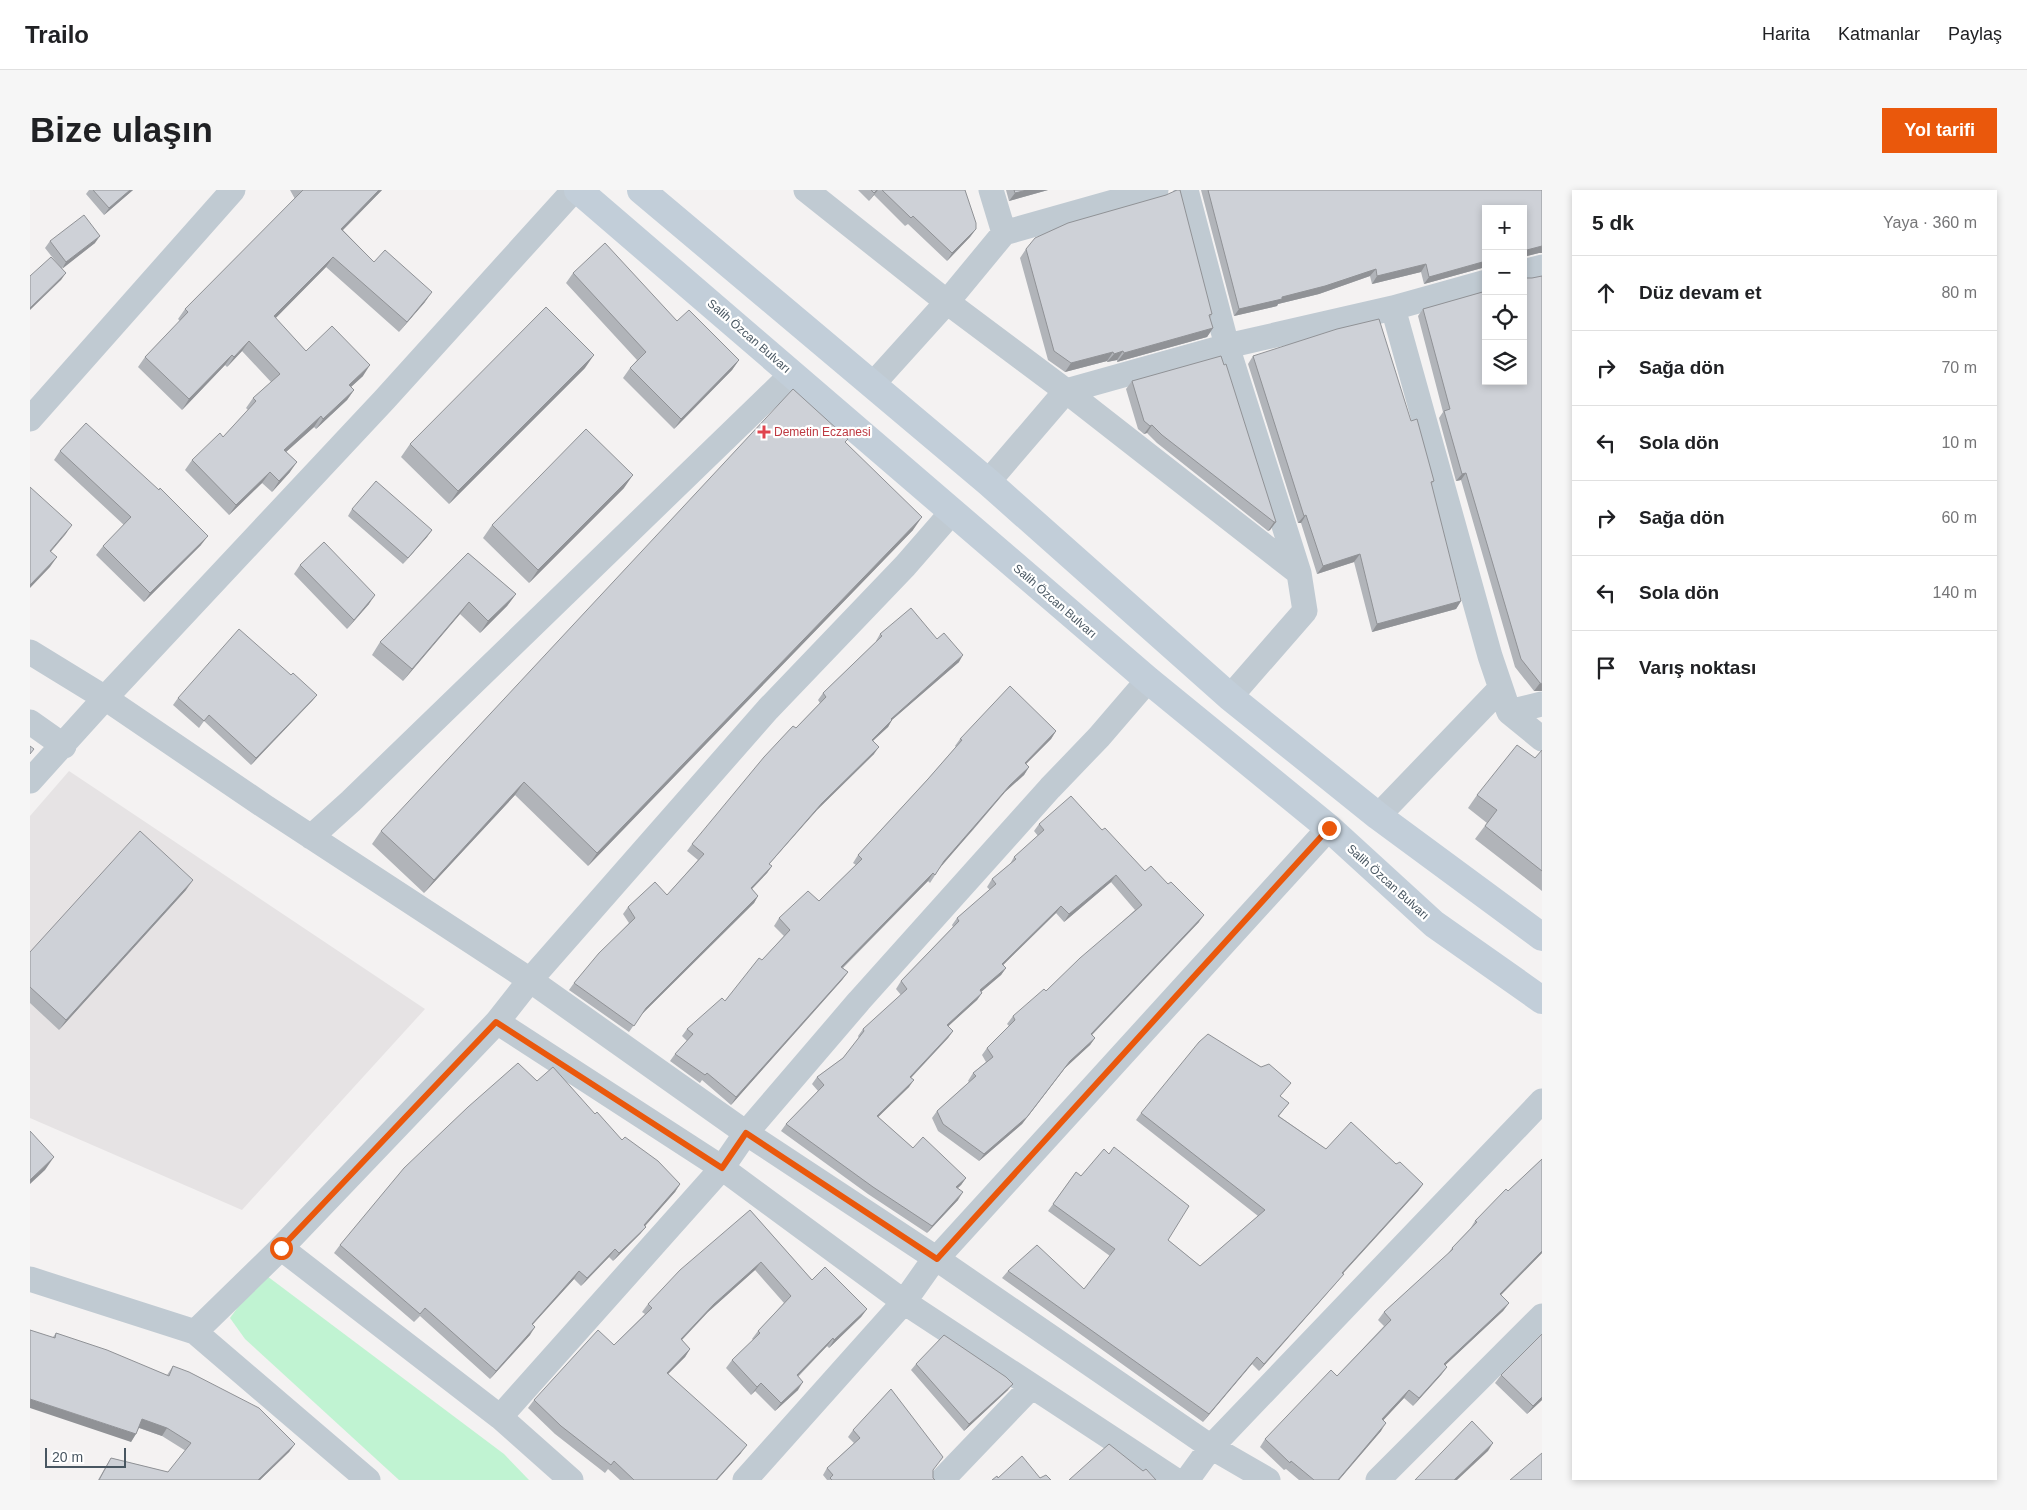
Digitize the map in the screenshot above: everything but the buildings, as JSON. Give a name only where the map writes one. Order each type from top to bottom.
[{"type":"main road","name":"Salih Özcan Bulvarı","points":[[578,190],[1148,680],[1329,828],[1434,924],[1542,1000]]},
{"type":"main road","points":[[641,190],[988,482],[1230,697],[1378,816],[1542,937]]},
{"type":"street","points":[[30,419],[233,190]]},
{"type":"street","points":[[30,782],[105,698],[385,399],[574,190]]},
{"type":"street","points":[[806,190],[947,302],[1066,391],[1299,573]]},
{"type":"street","points":[[991,190],[1004,233]]},
{"type":"street","points":[[873,384],[947,302],[1004,233],[1156,190]]},
{"type":"street","points":[[1186,190],[1227,346],[1299,573],[1305,612],[1230,697]]},
{"type":"street","points":[[988,482],[1066,391],[1227,346],[1393,308],[1482,283]]},
{"type":"street","points":[[1393,308],[1490,656],[1509,712]]},
{"type":"street","points":[[311,837],[352,801],[792,374]]},
{"type":"street","points":[[195,1332],[281,1248],[496,1022],[530,980],[768,709],[905,566],[952,512]]},
{"type":"street","points":[[30,652],[105,698],[311,837],[530,980],[746,1133],[937,1259],[1211,1447],[1268,1480]]},
{"type":"street","points":[[500,1417],[722,1168],[746,1133],[859,1001],[1050,788],[1099,737],[1148,680]]},
{"type":"street","points":[[1378,816],[1500,689],[1509,712],[1542,739]]},
{"type":"street","points":[[1509,712],[1542,704]]},
{"type":"street","points":[[30,722],[64,746]]},
{"type":"street","points":[[745,1480],[904,1302],[937,1259],[1329,828]]},
{"type":"street","points":[[496,1022],[722,1168],[904,1302],[1175,1480]]},
{"type":"street","points":[[1187,1480],[1211,1447],[1542,1101]]},
{"type":"street","points":[[281,1248],[500,1417],[571,1480]]},
{"type":"street","points":[[30,1279],[195,1332],[368,1480]]},
{"type":"street","points":[[1378,1480],[1542,1316]]},
{"type":"street","points":[[942,1480],[1032,1386]]},
{"type":"shaded area","points":[[69,771],[425,1009],[242,1210],[30,1118],[30,816]]},
{"type":"green space","points":[[263,1273],[504,1454],[529,1480],[399,1480],[245,1339],[230,1318]]},
{"type":"place","name":"Demetin Eczanesi","points":[[764,432]]},
{"type":"route","points":[[281,1248],[496,1022],[722,1168],[746,1133],[937,1259],[1329,828]]}]
